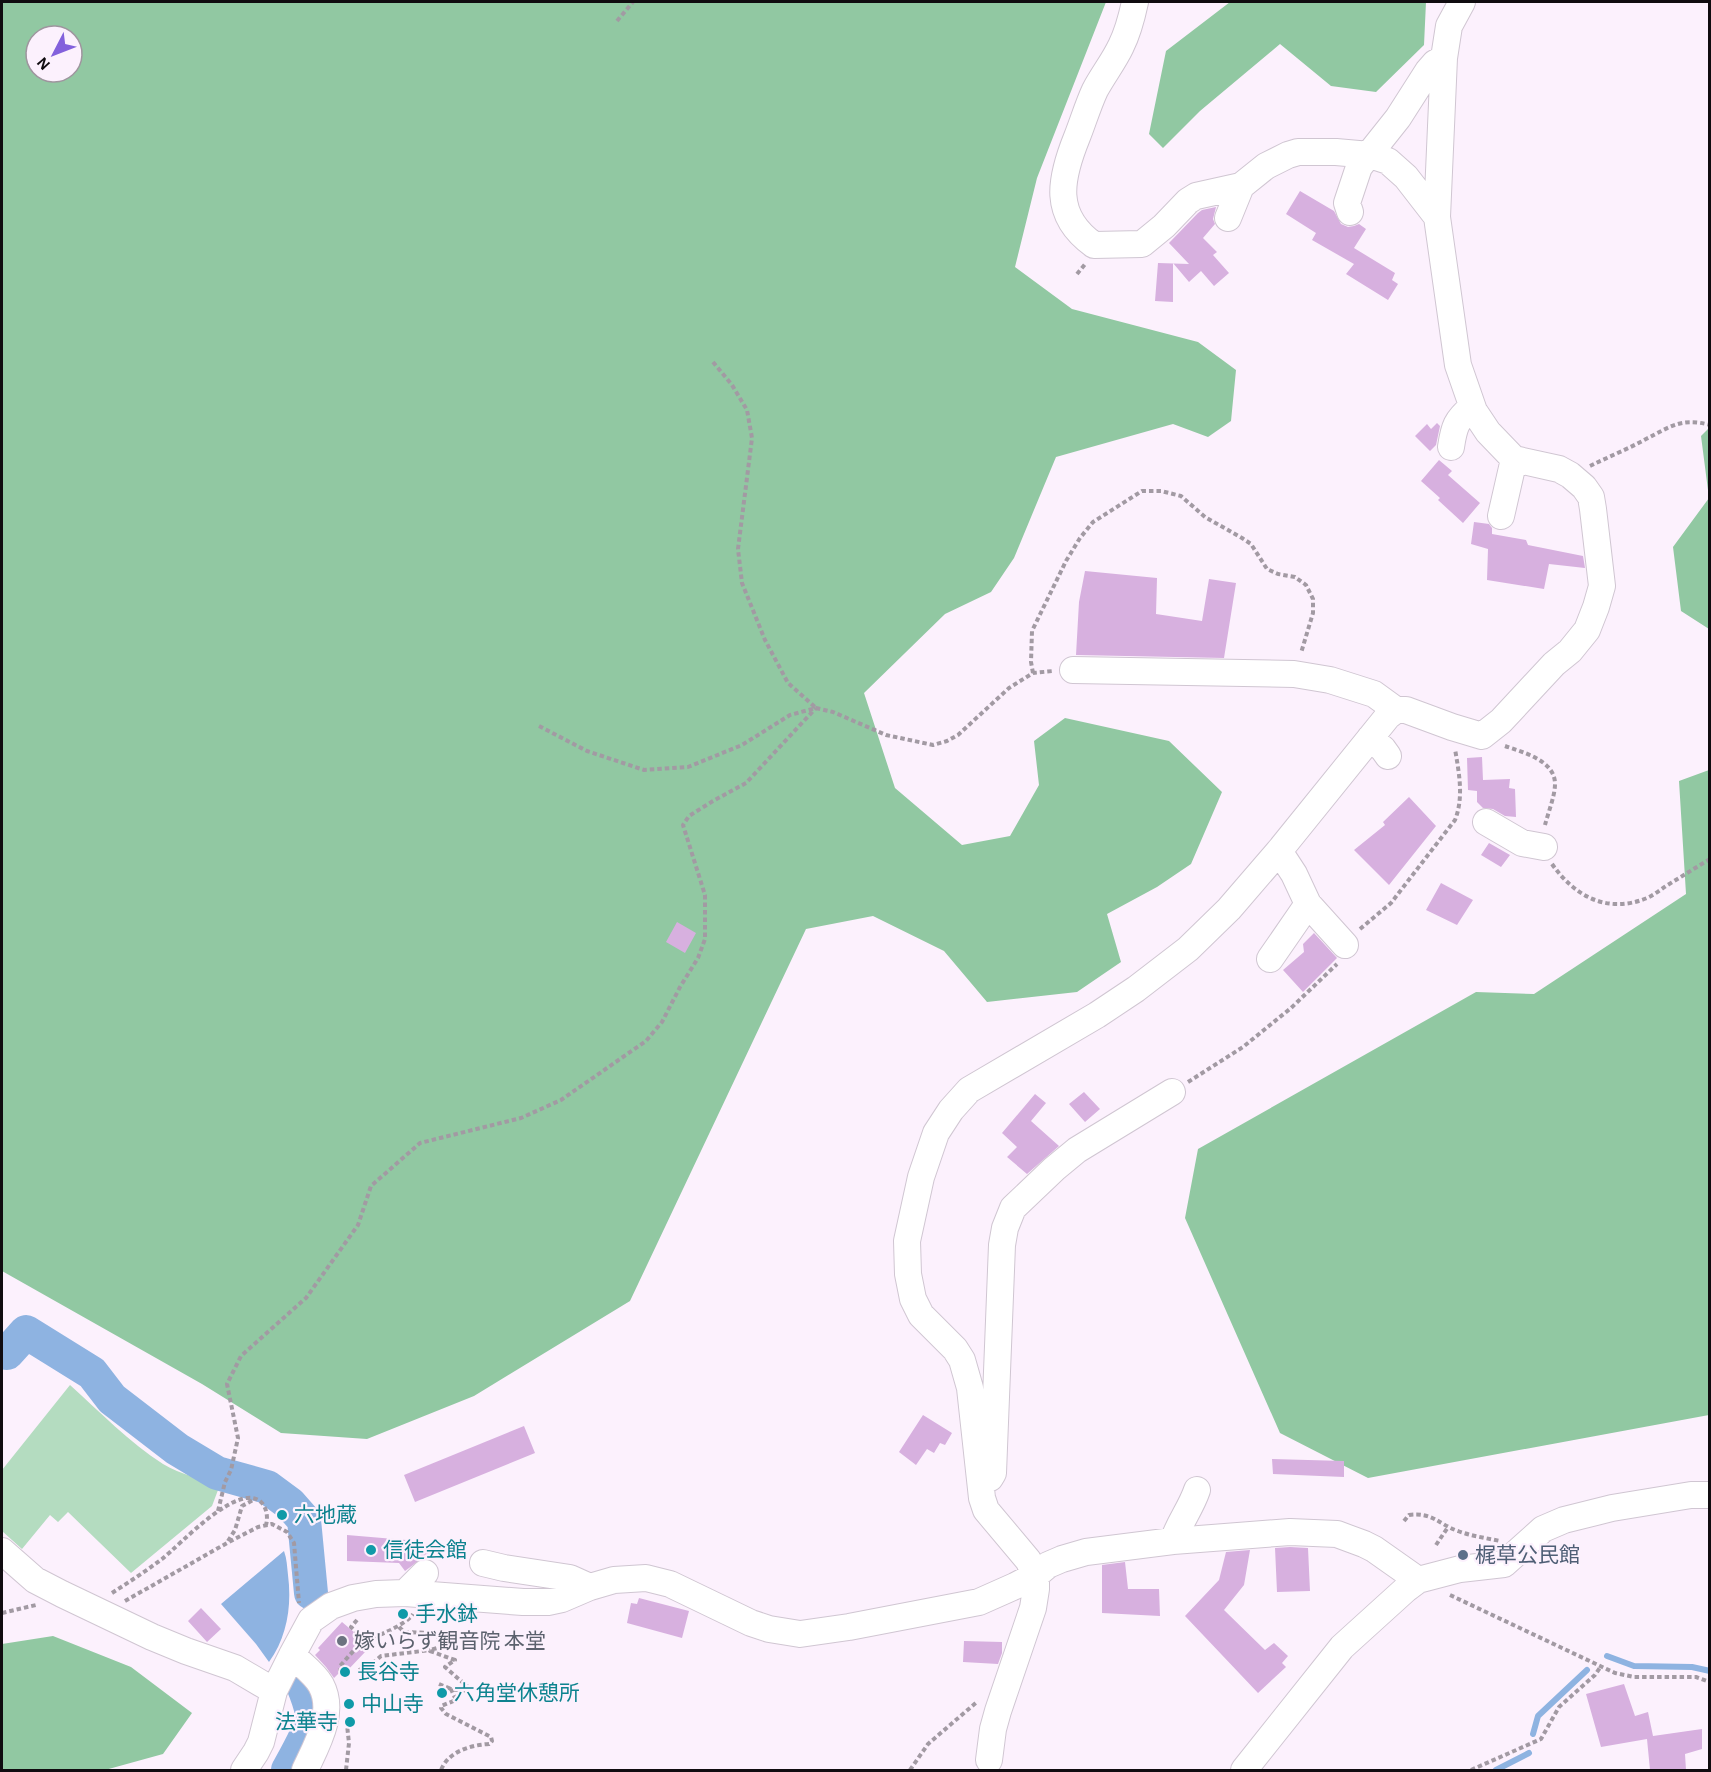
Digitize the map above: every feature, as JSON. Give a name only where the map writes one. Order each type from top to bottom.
[{"type":"street","points":[[1135,2],[1122,45],[1095,90],[1066,164],[1062,185],[1064,202],[1071,224],[1094,245],[1142,244],[1196,196],[1241,186],[1266,166],[1288,155],[1299,153],[1336,152],[1370,155],[1388,161],[1397,168],[1437,217]]},
{"type":"street","points":[[1073,670],[1294,674],[1330,680],[1374,694],[1396,710],[1406,710],[1452,728],[1482,736],[1501,721],[1554,664],[1570,651],[1587,630],[1602,586],[1591,497],[1584,487],[1570,475],[1514,459],[1488,432],[1472,406],[1458,365],[1437,217],[1444,58],[1449,26],[1462,2]]},
{"type":"street","points":[[1350,212],[1347,203],[1359,167],[1398,118],[1428,71],[1444,58]]},
{"type":"street","points":[[1228,218],[1241,186]]},
{"type":"street","points":[[1451,447],[1454,427],[1472,406]]},
{"type":"street","points":[[1501,516],[1514,459]]},
{"type":"street","points":[[989,1761],[998,1711],[1033,1608],[1036,1575],[1028,1560],[986,1510],[982,1498],[970,1388],[962,1360],[955,1349],[921,1315],[913,1299],[908,1274],[907,1240],[921,1178],[936,1133],[951,1110],[969,1090],[1097,1015],[1136,989],[1188,949],[1229,909],[1388,716],[1396,710]]},
{"type":"street","points":[[1370,738],[1388,756]]},
{"type":"street","points":[[1486,822],[1522,843],[1544,847]]},
{"type":"street","points":[[1279,851],[1294,874],[1308,903],[1345,945]]},
{"type":"street","points":[[1270,959],[1308,903]]},
{"type":"street","points":[[981,1490],[993,1473],[1002,1245],[1009,1217],[1022,1200],[1077,1150],[1172,1092]]},
{"type":"street","points":[[1173,1541],[1197,1490]]},
{"type":"street","points":[[1244,1770],[1341,1647],[1418,1580],[1460,1569],[1504,1564],[1543,1529],[1564,1520],[1612,1508],[1691,1495],[1710,1495]]},
{"type":"street","points":[[244,1770],[261,1742],[274,1691],[311,1620],[331,1606],[353,1598],[405,1593],[535,1602],[562,1599],[614,1580],[646,1578],[670,1584],[751,1623],[769,1629],[800,1634],[979,1602],[996,1596],[1036,1575],[1048,1565],[1086,1552],[1173,1541],[1290,1532],[1384,1534]]},
{"type":"street","points":[[1384,1534],[1374,1549],[1418,1580]]},
{"type":"street","points":[[2,1551],[35,1580],[186,1652],[235,1668],[274,1691]]},
{"type":"street","points":[[483,1563],[570,1578],[590,1587]]},
{"type":"street","points":[[405,1593],[425,1573]]},
{"type":"street","points":[[291,1655],[321,1686],[326,1703],[324,1729],[305,1770]]},
{"type":"path","points":[[617,21],[633,2]]},
{"type":"path","points":[[713,362],[732,385],[747,410],[752,438],[738,549],[742,583],[765,640],[788,683],[816,708]]},
{"type":"path","points":[[1570,475],[1647,439],[1669,426],[1686,422],[1701,422],[1710,425]]},
{"type":"path","points":[[539,726],[587,751],[644,770],[688,767],[742,745],[790,715],[816,708],[834,712],[886,735],[933,745],[947,741],[958,735],[1009,688],[1033,673],[1032,631],[1066,561],[1093,522],[1142,491],[1161,491],[1181,496],[1205,517],[1251,544],[1267,569],[1295,577],[1306,585],[1313,599],[1313,613],[1294,674]]},
{"type":"path","points":[[218,1511],[238,1438],[227,1383],[241,1356],[306,1298],[358,1225],[371,1186],[420,1143],[521,1118],[561,1100],[646,1041],[662,1022],[698,958],[705,939],[705,895],[683,825],[689,816],[746,783],[816,708]]},
{"type":"path","points":[[1482,736],[1540,760],[1552,773],[1555,783],[1544,830],[1544,847],[1550,862],[1569,884],[1585,896],[1608,905],[1629,904],[1649,897],[1710,859]]},
{"type":"path","points":[[98,1610],[163,1559],[218,1511],[238,1500],[248,1497],[256,1498],[261,1502],[268,1519],[266,1525]]},
{"type":"path","points":[[227,1543],[235,1530],[242,1506],[256,1498]]},
{"type":"path","points":[[1384,1534],[1409,1515],[1421,1514],[1435,1518],[1458,1532],[1524,1546]]},
{"type":"path","points":[[98,1610],[258,1527],[272,1524],[287,1532],[294,1543],[300,1609],[311,1620]]},
{"type":"path","points":[[1436,1545],[1448,1527]]},
{"type":"path","points":[[1418,1580],[1615,1673],[1634,1677],[1696,1677],[1710,1682]]},
{"type":"path","points":[[352,1626],[364,1639],[370,1639],[399,1627],[404,1632],[430,1632],[447,1641],[448,1644],[430,1650],[381,1656],[372,1664],[359,1670]]},
{"type":"path","points":[[341,1676],[340,1666],[364,1639]]},
{"type":"path","points":[[430,1650],[455,1660],[445,1668],[469,1688],[467,1691],[451,1689],[439,1684]]},
{"type":"path","points":[[1471,1770],[1542,1739],[1559,1707],[1595,1675],[1601,1666]]},
{"type":"path","points":[[441,1770],[444,1764],[463,1749],[489,1744],[492,1741],[491,1737],[447,1714],[441,1708],[444,1704],[456,1700],[451,1689]]},
{"type":"path","points":[[910,1770],[928,1744],[981,1698]]},
{"type":"path","points":[[346,1770],[349,1743],[347,1721]]},
{"type":"green space","points":[[2,2],[1106,2],[1037,178],[1015,267],[1072,309],[1198,342],[1236,370],[1231,421],[1208,437],[1173,424],[1056,457],[1014,558],[991,592],[945,614],[864,693],[895,788],[962,845],[1010,836],[1039,785],[1034,741],[1065,718],[1169,741],[1222,792],[1191,864],[1157,887],[1107,914],[1121,962],[1077,992],[987,1002],[944,951],[873,916],[806,929],[630,1301],[474,1396],[367,1439],[281,1433],[202,1384],[2,1271]]},
{"type":"green space","points":[[1230,2],[1426,2],[1424,45],[1376,92],[1331,86],[1280,44],[1200,111],[1163,148],[1149,134],[1166,51]]},
{"type":"green space","points":[[1709,428],[1709,498],[1701,436]]},
{"type":"green space","points":[[1709,498],[1709,629],[1681,611],[1673,547]]},
{"type":"green space","points":[[1709,770],[1709,1415],[1368,1478],[1280,1433],[1185,1218],[1198,1149],[1476,992],[1534,994],[1686,894],[1679,781]]},
{"type":"green space","points":[[70,1385],[150,1455],[170,1468],[205,1482],[218,1490],[212,1506],[131,1573],[68,1512],[58,1522],[50,1515],[22,1549],[2,1531],[2,1470]]},
{"type":"green space","points":[[53,1636],[131,1667],[192,1713],[163,1754],[105,1770],[2,1770],[2,1644]]},
{"type":"water","points":[[284,1551],[289,1587],[287,1621],[280,1642],[269,1662],[221,1604]]},
{"type":"building","points":[[1300,191],[1334,211],[1341,224],[1348,227],[1359,224],[1366,229],[1354,248],[1395,273],[1392,280],[1398,284],[1388,300],[1346,274],[1354,264],[1312,240],[1316,233],[1286,214]]},
{"type":"building","points":[[1216,207],[1213,219],[1215,224],[1203,238],[1217,252],[1213,255],[1229,273],[1214,286],[1201,271],[1189,282],[1173,263],[1189,264],[1169,243],[1198,213]]},
{"type":"building","points":[[1158,263],[1173,263],[1173,302],[1155,301]]},
{"type":"building","points":[[1437,423],[1440,426],[1436,445],[1430,451],[1415,436],[1427,424],[1431,429]]},
{"type":"building","points":[[1439,460],[1452,471],[1448,475],[1480,503],[1463,523],[1421,481]]},
{"type":"building","points":[[1474,522],[1489,524],[1492,534],[1526,540],[1528,545],[1583,556],[1585,568],[1549,564],[1544,589],[1487,580],[1488,549],[1471,544]]},
{"type":"building","points":[[1085,571],[1157,578],[1156,614],[1202,621],[1209,579],[1236,583],[1224,658],[1076,655],[1079,602]]},
{"type":"building","points":[[1482,757],[1483,780],[1510,779],[1509,788],[1515,789],[1516,817],[1505,816],[1493,809],[1483,808],[1477,802],[1477,791],[1468,790],[1467,758]]},
{"type":"building","points":[[1409,797],[1436,826],[1389,885],[1354,850],[1385,825],[1383,822]]},
{"type":"building","points":[[1489,843],[1510,855],[1501,867],[1481,855]]},
{"type":"building","points":[[1441,883],[1473,900],[1457,925],[1426,910]]},
{"type":"building","points":[[677,922],[696,933],[685,953],[666,942]]},
{"type":"building","points":[[1314,933],[1337,958],[1303,992],[1283,970],[1304,952],[1303,944]]},
{"type":"building","points":[[1084,1092],[1100,1109],[1085,1122],[1069,1104]]},
{"type":"building","points":[[1035,1094],[1046,1103],[1031,1121],[1059,1146],[1027,1174],[1007,1157],[1017,1147],[1002,1133]]},
{"type":"building","points":[[923,1415],[952,1433],[945,1445],[940,1443],[934,1453],[927,1449],[916,1465],[899,1452]]},
{"type":"building","points":[[524,1426],[535,1453],[415,1502],[404,1475]]},
{"type":"building","points":[[1272,1459],[1344,1461],[1344,1477],[1273,1474]]},
{"type":"building","name":"信徒会館","points":[[347,1535],[418,1541],[433,1559],[421,1559],[405,1571],[399,1563],[347,1561]]},
{"type":"building","points":[[1275,1548],[1308,1548],[1310,1591],[1277,1592]]},
{"type":"building","points":[[1250,1550],[1244,1585],[1224,1610],[1265,1650],[1274,1643],[1288,1656],[1282,1663],[1286,1667],[1258,1693],[1185,1616],[1219,1580],[1226,1552]]},
{"type":"building","points":[[1125,1562],[1128,1589],[1159,1589],[1160,1616],[1102,1613],[1102,1565]]},
{"type":"building","points":[[639,1598],[689,1611],[682,1638],[627,1623],[631,1603],[637,1604]]},
{"type":"building","points":[[201,1608],[221,1629],[207,1642],[188,1621]]},
{"type":"building","name":"嫁いらず観音院 本堂","points":[[342,1622],[361,1638],[357,1642],[366,1651],[346,1672],[343,1669],[334,1678],[315,1655],[320,1650],[318,1648]]},
{"type":"building","points":[[964,1641],[1002,1642],[1002,1653],[998,1664],[963,1662]]},
{"type":"building","points":[[1624,1684],[1635,1716],[1648,1712],[1653,1736],[1702,1729],[1702,1749],[1685,1754],[1686,1770],[1650,1770],[1647,1739],[1601,1747],[1586,1694]]},
{"type":"waterway","points":[[2,1351],[7,1353],[26,1332],[92,1373],[112,1399],[177,1449],[217,1473],[267,1487],[290,1504],[304,1520],[311,1593]]},
{"type":"waterway","points":[[1607,1656],[1634,1666],[1692,1667],[1710,1671]]},
{"type":"waterway","points":[[1533,1734],[1538,1716],[1587,1670]]},
{"type":"waterway","points":[[288,1770],[312,1719],[310,1704],[298,1673]]},
{"type":"waterway","points":[[1496,1770],[1529,1753]]},
{"type":"place","name":"六地蔵","points":[[282,1515]]},
{"type":"place","name":"信徒会館","points":[[371,1550]]},
{"type":"place","name":"梶草公民館","points":[[1463,1555]]},
{"type":"place","name":"手水鉢","points":[[403,1614]]},
{"type":"place","name":"嫁いらず観音院 本堂","points":[[342,1641]]},
{"type":"place","name":"長谷寺","points":[[345,1672]]},
{"type":"place","name":"六角堂休憩所","points":[[442,1693]]},
{"type":"place","name":"中山寺","points":[[349,1704]]},
{"type":"place","name":"法華寺","points":[[350,1722]]}]
